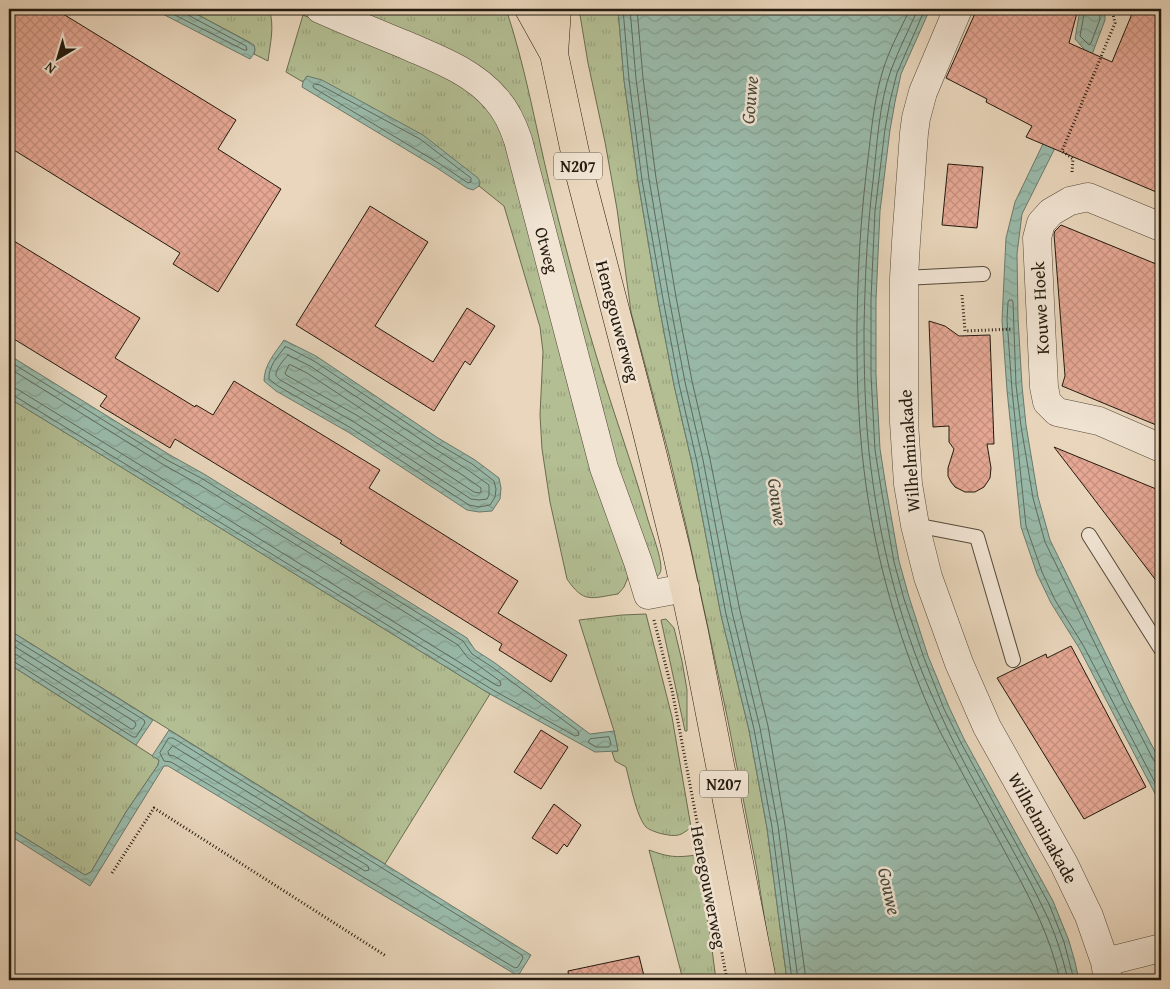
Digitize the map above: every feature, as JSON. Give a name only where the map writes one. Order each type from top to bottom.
[{"type":"main road","name":"Henegouwerweg","points":[[529,9],[554,54]]},
{"type":"main road","name":"Henegouwerweg","points":[[557,9],[554,54],[579,170],[662,490],[698,651],[762,980]]},
{"type":"street","name":"Otweg","points":[[320,9],[464,72],[494,96],[509,117],[518,140],[604,468],[648,595]]},
{"type":"street","name":"Wilhelminakade","points":[[958,9],[926,83],[916,118],[904,278],[904,422],[908,484],[915,525],[928,577],[959,663],[987,727],[1064,864],[1089,916],[1106,971]]},
{"type":"street","points":[[1070,201],[1088,198],[1161,227]]},
{"type":"street","name":"Kouwe Hoek","points":[[1070,201],[1051,212],[1041,223],[1037,238],[1044,387],[1047,402],[1057,412],[1100,421],[1161,448]]},
{"type":"street","points":[[648,595],[684,588]]},
{"type":"street","points":[[1106,971],[1161,948]]},
{"type":"lane","points":[[904,278],[983,274]]},
{"type":"lane","points":[[915,525],[977,538],[1013,660]]},
{"type":"lane","points":[[1089,535],[1161,649]]},
{"type":"path","points":[[1070,201],[1073,159],[1062,151],[1115,23],[1112,9]]},
{"type":"path","points":[[963,308],[965,331],[1021,328]]},
{"type":"path","name":"Henegouwerweg","points":[[648,595],[672,690],[726,980]]},
{"type":"path","points":[[112,872],[154,808],[386,956]]},
{"type":"green space","points":[[187,9],[269,9],[272,28],[268,61],[254,54],[254,47],[249,42]]},
{"type":"green space","points":[[348,9],[506,9],[524,73],[549,182],[579,297],[658,551],[661,570],[660,574],[655,578],[617,474],[528,133]]},
{"type":"green space","points":[[579,9],[618,9],[624,80],[638,181],[658,300],[721,615],[749,730],[767,828],[787,980],[774,980],[757,870],[727,716],[687,530],[631,312],[617,209]]},
{"type":"green space","points":[[303,15],[417,62],[474,93],[503,129],[629,575],[624,587],[618,594],[594,598],[583,596],[567,579],[550,502],[542,449],[540,415],[543,352],[540,327],[504,206],[479,186],[480,182],[307,76],[303,82],[286,72]]},
{"type":"green space","points":[[9,398],[490,694],[385,864],[9,630]]},
{"type":"green space","points":[[646,614],[672,717],[691,827],[681,834],[675,835],[651,830],[642,822],[631,790],[626,767],[615,761],[612,752],[618,751],[614,731],[579,620]]},
{"type":"green space","points":[[666,619],[674,628],[682,661],[687,690],[687,731],[685,731],[661,620]]},
{"type":"green space","points":[[9,664],[159,760],[158,765],[126,812],[91,872],[85,875],[9,828]]},
{"type":"green space","points":[[649,850],[672,856],[696,855],[716,980],[683,980]]},
{"type":"water","points":[[153,9],[187,9],[254,45],[254,52],[250,59]]},
{"type":"water","name":"Gouwe","points":[[618,9],[930,9],[901,74],[890,130],[880,211],[876,300],[876,375],[880,449],[899,561],[928,656],[964,739],[1053,901],[1069,941],[1079,980],[787,980],[767,828],[749,730],[721,615],[658,300],[638,181],[624,80]]},
{"type":"water","points":[[1080,9],[1104,9],[1105,20],[1062,134],[1022,214],[1017,254],[1022,386],[1026,425],[1038,497],[1050,540],[1161,763],[1161,805],[1079,648],[1051,603],[1037,574],[1021,527],[1007,390],[1002,320],[1006,238],[1015,202],[1053,123],[1084,49],[1075,39]]},
{"type":"water","points":[[307,76],[322,80],[423,135],[478,178],[479,186],[473,190],[467,188],[302,87]]},
{"type":"water","points":[[284,340],[316,356],[438,438],[475,460],[499,478],[501,488],[500,499],[492,511],[479,512],[467,510],[348,432],[276,391],[264,381],[264,375],[271,359]]},
{"type":"water","points":[[9,355],[467,638],[475,650],[590,734],[614,731],[618,751],[595,752],[490,694],[9,398]]},
{"type":"water","points":[[9,630],[153,720],[136,745],[9,664]]},
{"type":"water","points":[[169,730],[531,955],[518,976],[168,766],[164,766],[90,886],[9,835],[9,828],[85,875],[91,872],[126,812],[158,765],[159,760],[152,756]]},
{"type":"building","points":[[9,9],[55,9],[236,120],[218,149],[281,189],[218,292],[173,264],[180,253],[9,147]]},
{"type":"building","points":[[977,9],[1078,9],[1069,43],[1112,62],[1134,9],[1161,9],[1161,194],[1026,137],[1032,126],[986,102],[987,99],[946,78]]},
{"type":"building","points":[[948,164],[983,167],[977,228],[942,225]]},
{"type":"building","points":[[370,206],[428,242],[375,326],[433,362],[467,308],[495,326],[470,365],[465,361],[434,411],[296,325]]},
{"type":"building","points":[[1061,225],[1161,266],[1161,427],[1062,386],[1065,376],[1054,234]]},
{"type":"building","points":[[9,238],[140,318],[115,358],[195,407],[196,405],[213,415],[234,381],[380,470],[369,488],[518,581],[498,613],[567,655],[551,682],[499,650],[502,644],[340,543],[342,541],[175,439],[170,448],[100,406],[107,396],[9,336]]},
{"type":"building","points":[[929,321],[945,326],[959,336],[990,335],[994,444],[987,444],[991,468],[990,478],[984,487],[975,492],[965,492],[955,487],[951,482],[948,476],[948,468],[954,449],[949,442],[949,426],[933,427]]},
{"type":"building","points":[[1054,447],[1161,491],[1161,587],[1081,482]]},
{"type":"building","points":[[1071,646],[1146,787],[1084,819],[997,678],[1046,654],[1047,658]]},
{"type":"building","points":[[541,730],[568,747],[541,789],[514,772]]},
{"type":"building","points":[[554,804],[581,825],[567,847],[564,844],[557,854],[532,838]]},
{"type":"building","points":[[639,956],[645,980],[569,980],[568,971]]}]
